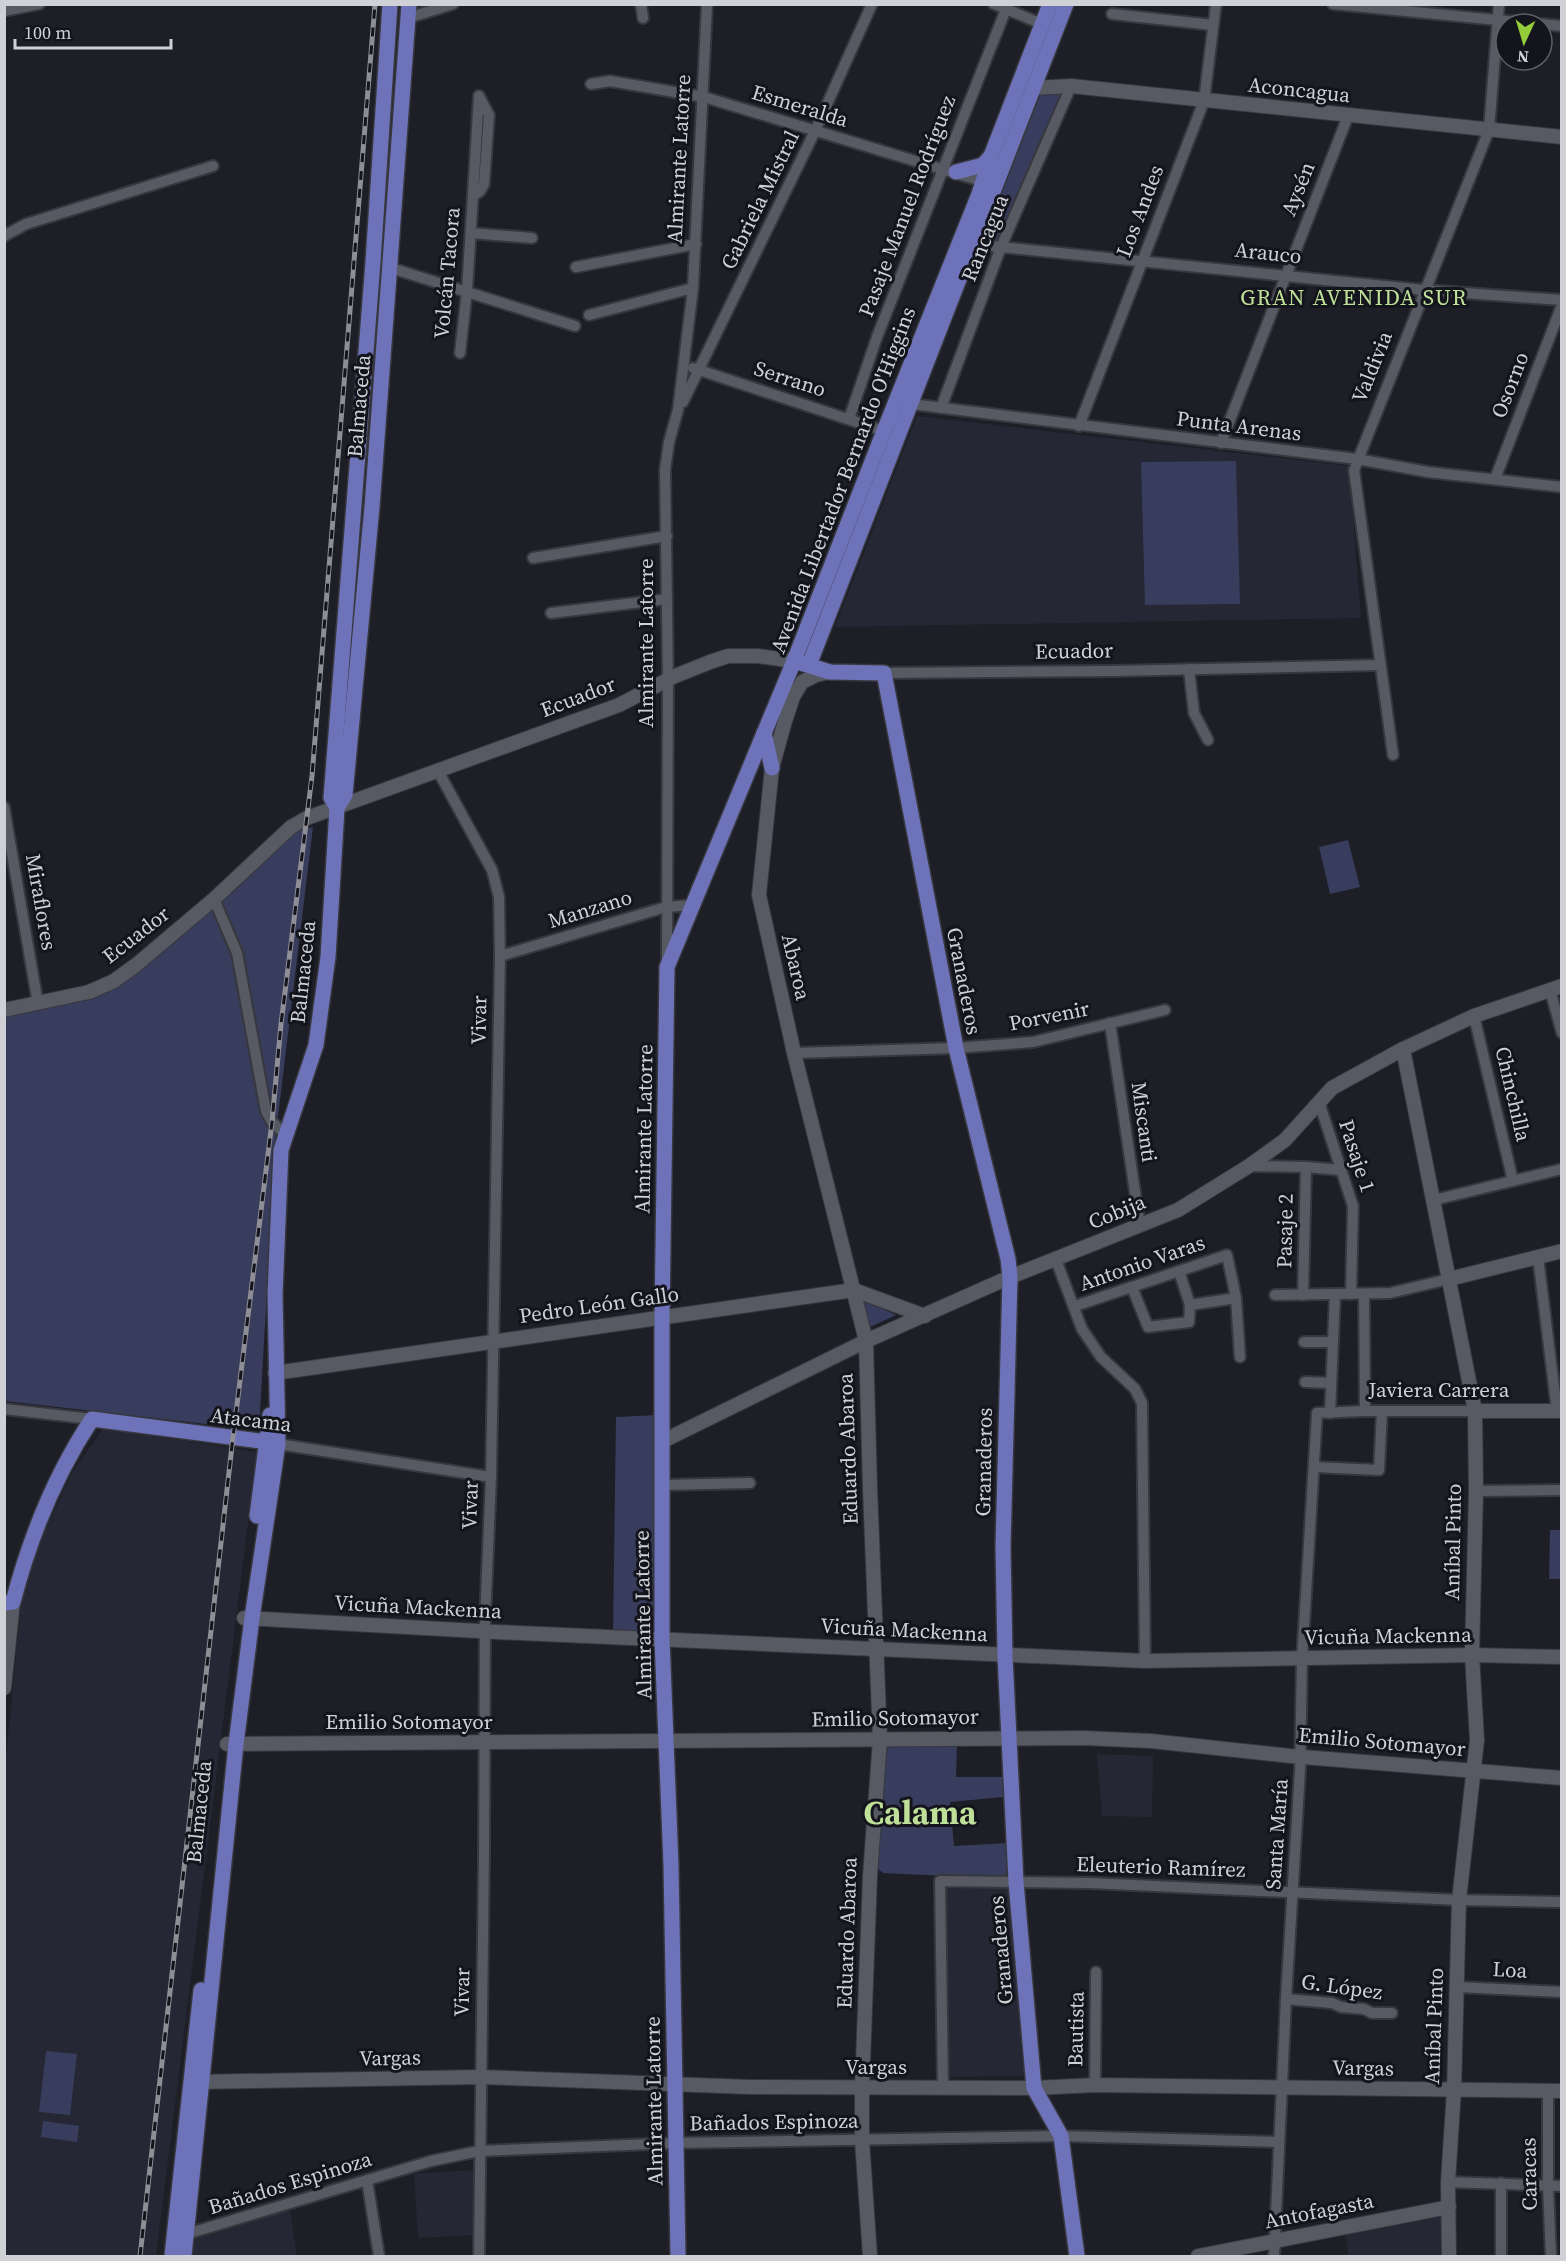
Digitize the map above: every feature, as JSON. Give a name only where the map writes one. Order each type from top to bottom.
[{"type":"main road","name":"Balmaceda","points":[[337,808],[331,798],[373,262],[390,4]]},
{"type":"main road","name":"Avenida Libertador Bernardo O'Higgins","points":[[802,663],[884,431],[977,199],[989,183],[991,156],[1050,4]]},
{"type":"main road","name":"Avenida Libertador Bernardo O'Higgins","points":[[667,967],[764,734],[802,663],[911,404],[971,244],[989,183],[1033,88],[1066,4]]},
{"type":"main road","name":"Balmaceda","points":[[172,2256],[180,2236],[232,1744],[272,1443],[281,1150],[316,1045],[328,957],[337,808],[345,795],[372,507],[409,11]]},
{"type":"main road","points":[[949,170],[982,165],[991,156]]},
{"type":"main road","points":[[949,170],[973,188],[977,199]]},
{"type":"main road","name":"Ecuador","points":[[802,663],[830,672],[884,673]]},
{"type":"main road","name":"Granaderos","points":[[884,673],[956,1048],[1008,1259],[1010,1277],[1003,1546],[1005,1656],[1016,1882],[1034,2088],[1061,2136],[1077,2256]]},
{"type":"main road","points":[[764,734],[772,768]]},
{"type":"main road","name":"Almirante Latorre","points":[[667,967],[662,1317],[662,1638],[671,1865],[678,2256]]},
{"type":"main road","points":[[9,1603],[32,1539],[63,1466],[92,1419]]},
{"type":"main road","name":"Atacama","points":[[92,1419],[272,1443]]},
{"type":"main road","name":"Balmaceda","points":[[180,2236],[184,2256]]},
{"type":"street","points":[[4,11],[39,4]]},
{"type":"street","points":[[409,11],[453,4]]},
{"type":"street","points":[[640,4],[643,18]]},
{"type":"street","name":"Almirante Latorre","points":[[667,967],[666,458],[678,410],[693,288],[707,4]]},
{"type":"street","name":"Gabriela Mistral","points":[[678,410],[815,131],[872,4]]},
{"type":"street","points":[[994,4],[1042,24]]},
{"type":"street","name":"Los Andes","points":[[1079,426],[1204,101],[1216,4]]},
{"type":"street","points":[[1333,4],[1494,20]]},
{"type":"street","name":"Pasaje Manuel Rodríguez","points":[[849,420],[877,337],[949,170],[1006,9]]},
{"type":"street","points":[[1112,14],[1213,26]]},
{"type":"street","name":"Valdivia","points":[[1393,755],[1354,470],[1489,130],[1494,69]]},
{"type":"street","name":"Esmeralda","points":[[591,84],[610,81],[704,97],[989,183]]},
{"type":"street","name":"Aconcagua","points":[[1033,88],[1071,86],[1562,137]]},
{"type":"street","name":"Rancagua","points":[[941,408],[1001,247],[1071,86]]},
{"type":"street","name":"Volcán Tacora","points":[[460,353],[467,291],[479,96],[489,115],[483,184],[480,191],[473,196]]},
{"type":"street","name":"Aysén","points":[[1221,443],[1348,116]]},
{"type":"street","points":[[4,236],[26,224],[213,166]]},
{"type":"street","points":[[471,233],[532,238]]},
{"type":"street","points":[[576,267],[696,244]]},
{"type":"street","name":"Arauco","points":[[971,244],[1424,290],[1562,300]]},
{"type":"street","points":[[391,268],[575,326]]},
{"type":"street","points":[[590,315],[693,288]]},
{"type":"street","name":"Osorno","points":[[1495,479],[1562,305]]},
{"type":"street","name":"Serrano","points":[[685,365],[884,431]]},
{"type":"street","name":"Punta Arenas","points":[[911,404],[1357,459],[1428,472],[1562,487]]},
{"type":"street","points":[[533,558],[667,536]]},
{"type":"street","points":[[551,613],[666,599]]},
{"type":"street","name":"Ecuador","points":[[4,1010],[89,992],[114,981],[213,899],[291,827],[306,818],[619,705],[668,680],[728,656],[758,656],[802,663]]},
{"type":"street","name":"Ecuador","points":[[884,673],[1379,665]]},
{"type":"street","points":[[1189,669],[1194,712],[1208,740]]},
{"type":"street","name":"Abaroa","points":[[830,672],[809,678],[797,688],[785,721],[772,768],[759,895],[794,1053],[854,1290]]},
{"type":"street","name":"Vivar","points":[[438,771],[492,870],[499,897],[500,957],[491,1477],[485,1631],[479,2256]]},
{"type":"street","name":"Miraflores","points":[[4,807],[38,1004]]},
{"type":"street","points":[[213,899],[237,953],[266,1111],[272,1122],[286,1136]]},
{"type":"street","name":"Manzano","points":[[500,957],[666,907],[693,905]]},
{"type":"street","points":[[1556,988],[1562,1033]]},
{"type":"street","name":"Cobija","points":[[663,1441],[866,1341],[1010,1277],[1178,1210],[1249,1167],[1285,1140],[1332,1088],[1403,1049],[1474,1016],[1556,988]]},
{"type":"street","name":"Porvenir","points":[[794,1053],[956,1048],[1034,1042],[1165,1010]]},
{"type":"street","name":"Chinchilla","points":[[1474,1016],[1513,1181]]},
{"type":"street","name":"Miscanti","points":[[1110,1023],[1140,1226]]},
{"type":"street","name":"Aníbal Pinto","points":[[1403,1049],[1475,1411],[1476,1491],[1472,1655],[1477,1740],[1459,1900],[1454,2090],[1448,2182],[1449,2256]]},
{"type":"street","name":"Pasaje 1","points":[[1318,1102],[1353,1206],[1351,1294]]},
{"type":"street","points":[[1249,1167],[1306,1167],[1341,1170]]},
{"type":"street","name":"Pasaje 2","points":[[1303,1295],[1306,1167]]},
{"type":"street","points":[[1434,1200],[1562,1169]]},
{"type":"street","points":[[1275,1295],[1390,1293],[1562,1251]]},
{"type":"street","name":"Antonio Varas","points":[[1075,1306],[1227,1255],[1236,1298],[1240,1357]]},
{"type":"street","points":[[1538,1257],[1559,1411]]},
{"type":"street","points":[[1056,1260],[1082,1329],[1101,1357],[1135,1389],[1142,1403],[1145,1661]]},
{"type":"street","points":[[1132,1287],[1148,1327],[1188,1322],[1190,1305],[1179,1271]]},
{"type":"street","name":"Pedro León Gallo","points":[[275,1373],[854,1290],[925,1316]]},
{"type":"street","name":"Eduardo Abaroa","points":[[854,1290],[866,1341],[880,1739],[870,1876],[862,2088],[862,2140],[870,2256]]},
{"type":"street","points":[[1364,1294],[1365,1411]]},
{"type":"street","points":[[1330,1413],[1335,1295]]},
{"type":"street","points":[[1190,1305],[1236,1298]]},
{"type":"street","points":[[1304,1342],[1332,1342]]},
{"type":"street","points":[[1305,1382],[1330,1383]]},
{"type":"street","name":"Atacama","points":[[4,1409],[92,1419]]},
{"type":"street","points":[[1314,1467],[1379,1470],[1382,1411]]},
{"type":"street","name":"Javiera Carrera","points":[[1317,1413],[1559,1411]]},
{"type":"street","name":"Santa María","points":[[1274,2256],[1281,2088],[1301,1756],[1302,1659],[1317,1413]]},
{"type":"street","name":"Atacama","points":[[272,1443],[491,1477]]},
{"type":"street","points":[[663,1485],[750,1483]]},
{"type":"street","points":[[1476,1491],[1562,1490]]},
{"type":"street","points":[[4,1688],[9,1603]]},
{"type":"street","name":"Vicuña Mackenna","points":[[248,1618],[1145,1661],[1472,1655],[1562,1657]]},
{"type":"street","name":"Emilio Sotomayor","points":[[232,1744],[1084,1738],[1562,1778]]},
{"type":"street","name":"Eleuterio Ramírez","points":[[943,2088],[940,1881],[1090,1883],[1459,1900],[1562,1902]]},
{"type":"street","name":"Bautista","points":[[1095,2085],[1096,1972]]},
{"type":"street","name":"Loa","points":[[1457,1988],[1562,1992]]},
{"type":"street","name":"G. López","points":[[1286,1999],[1332,2003],[1341,2007],[1364,2009],[1372,2013],[1392,2013]]},
{"type":"street","name":"Vargas","points":[[197,2082],[480,2077],[674,2086],[1034,2088],[1095,2085],[1555,2091]]},
{"type":"street","name":"Caracas","points":[[1551,2256],[1548,2186],[1555,2091]]},
{"type":"street","name":"Bañados Espinoza","points":[[180,2236],[431,2161],[479,2151],[676,2143],[1061,2136],[1279,2142]]},
{"type":"street","points":[[367,2180],[379,2256]]},
{"type":"street","points":[[1448,2182],[1562,2186]]},
{"type":"street","points":[[1501,2183],[1501,2256]]},
{"type":"street","name":"Antofagasta","points":[[1198,2256],[1449,2207]]},
{"type":"shaded area","points":[[1071,86],[1001,247],[981,240],[1038,88]]},
{"type":"shaded area","points":[[917,416],[1349,466],[1361,618],[835,627]]},
{"type":"shaded area","points":[[1236,461],[1240,604],[1145,605],[1141,462]]},
{"type":"shaded area","points":[[313,827],[276,1133],[259,1430],[5,1401],[5,1011],[94,994],[298,830]]},
{"type":"shaded area","points":[[1348,840],[1360,887],[1330,894],[1319,847]]},
{"type":"shaded area","points":[[863,1300],[896,1315],[868,1328]]},
{"type":"shaded area","points":[[658,1415],[658,1635],[613,1633],[616,1417]]},
{"type":"shaded area","points":[[104,1428],[257,1452],[156,2256],[5,2256],[4,1778],[21,1603],[38,1546],[73,1471]]},
{"type":"shaded area","points":[[1550,1530],[1561,1530],[1561,1579],[1549,1579]]},
{"type":"shaded area","points":[[892,1744],[957,1744],[956,1777],[1003,1777],[1004,1797],[950,1802],[954,1846],[1008,1843],[1010,1879],[883,1873],[877,1868],[885,1748]]},
{"type":"shaded area","points":[[1097,1754],[1153,1756],[1152,1817],[1102,1816]]},
{"type":"shaded area","points":[[1010,1887],[1026,2076],[948,2077],[941,1888]]},
{"type":"shaded area","points":[[46,2051],[77,2054],[70,2115],[39,2112]]},
{"type":"shaded area","points":[[43,2121],[79,2126],[77,2142],[41,2137]]},
{"type":"shaded area","points":[[474,2170],[473,2235],[418,2238],[414,2174]]},
{"type":"shaded area","points":[[290,2210],[297,2256],[184,2256],[185,2242]]},
{"type":"shaded area","points":[[1444,2212],[1441,2256],[1348,2256],[1346,2235]]},
{"type":"railway","points":[[140,2256],[233,1437],[312,776],[375,4]]},
{"type":"district","name":"GRAN AVENIDA SUR","points":[[1354,297]]},
{"type":"district","name":"Calama","points":[[920,1812]]}]
